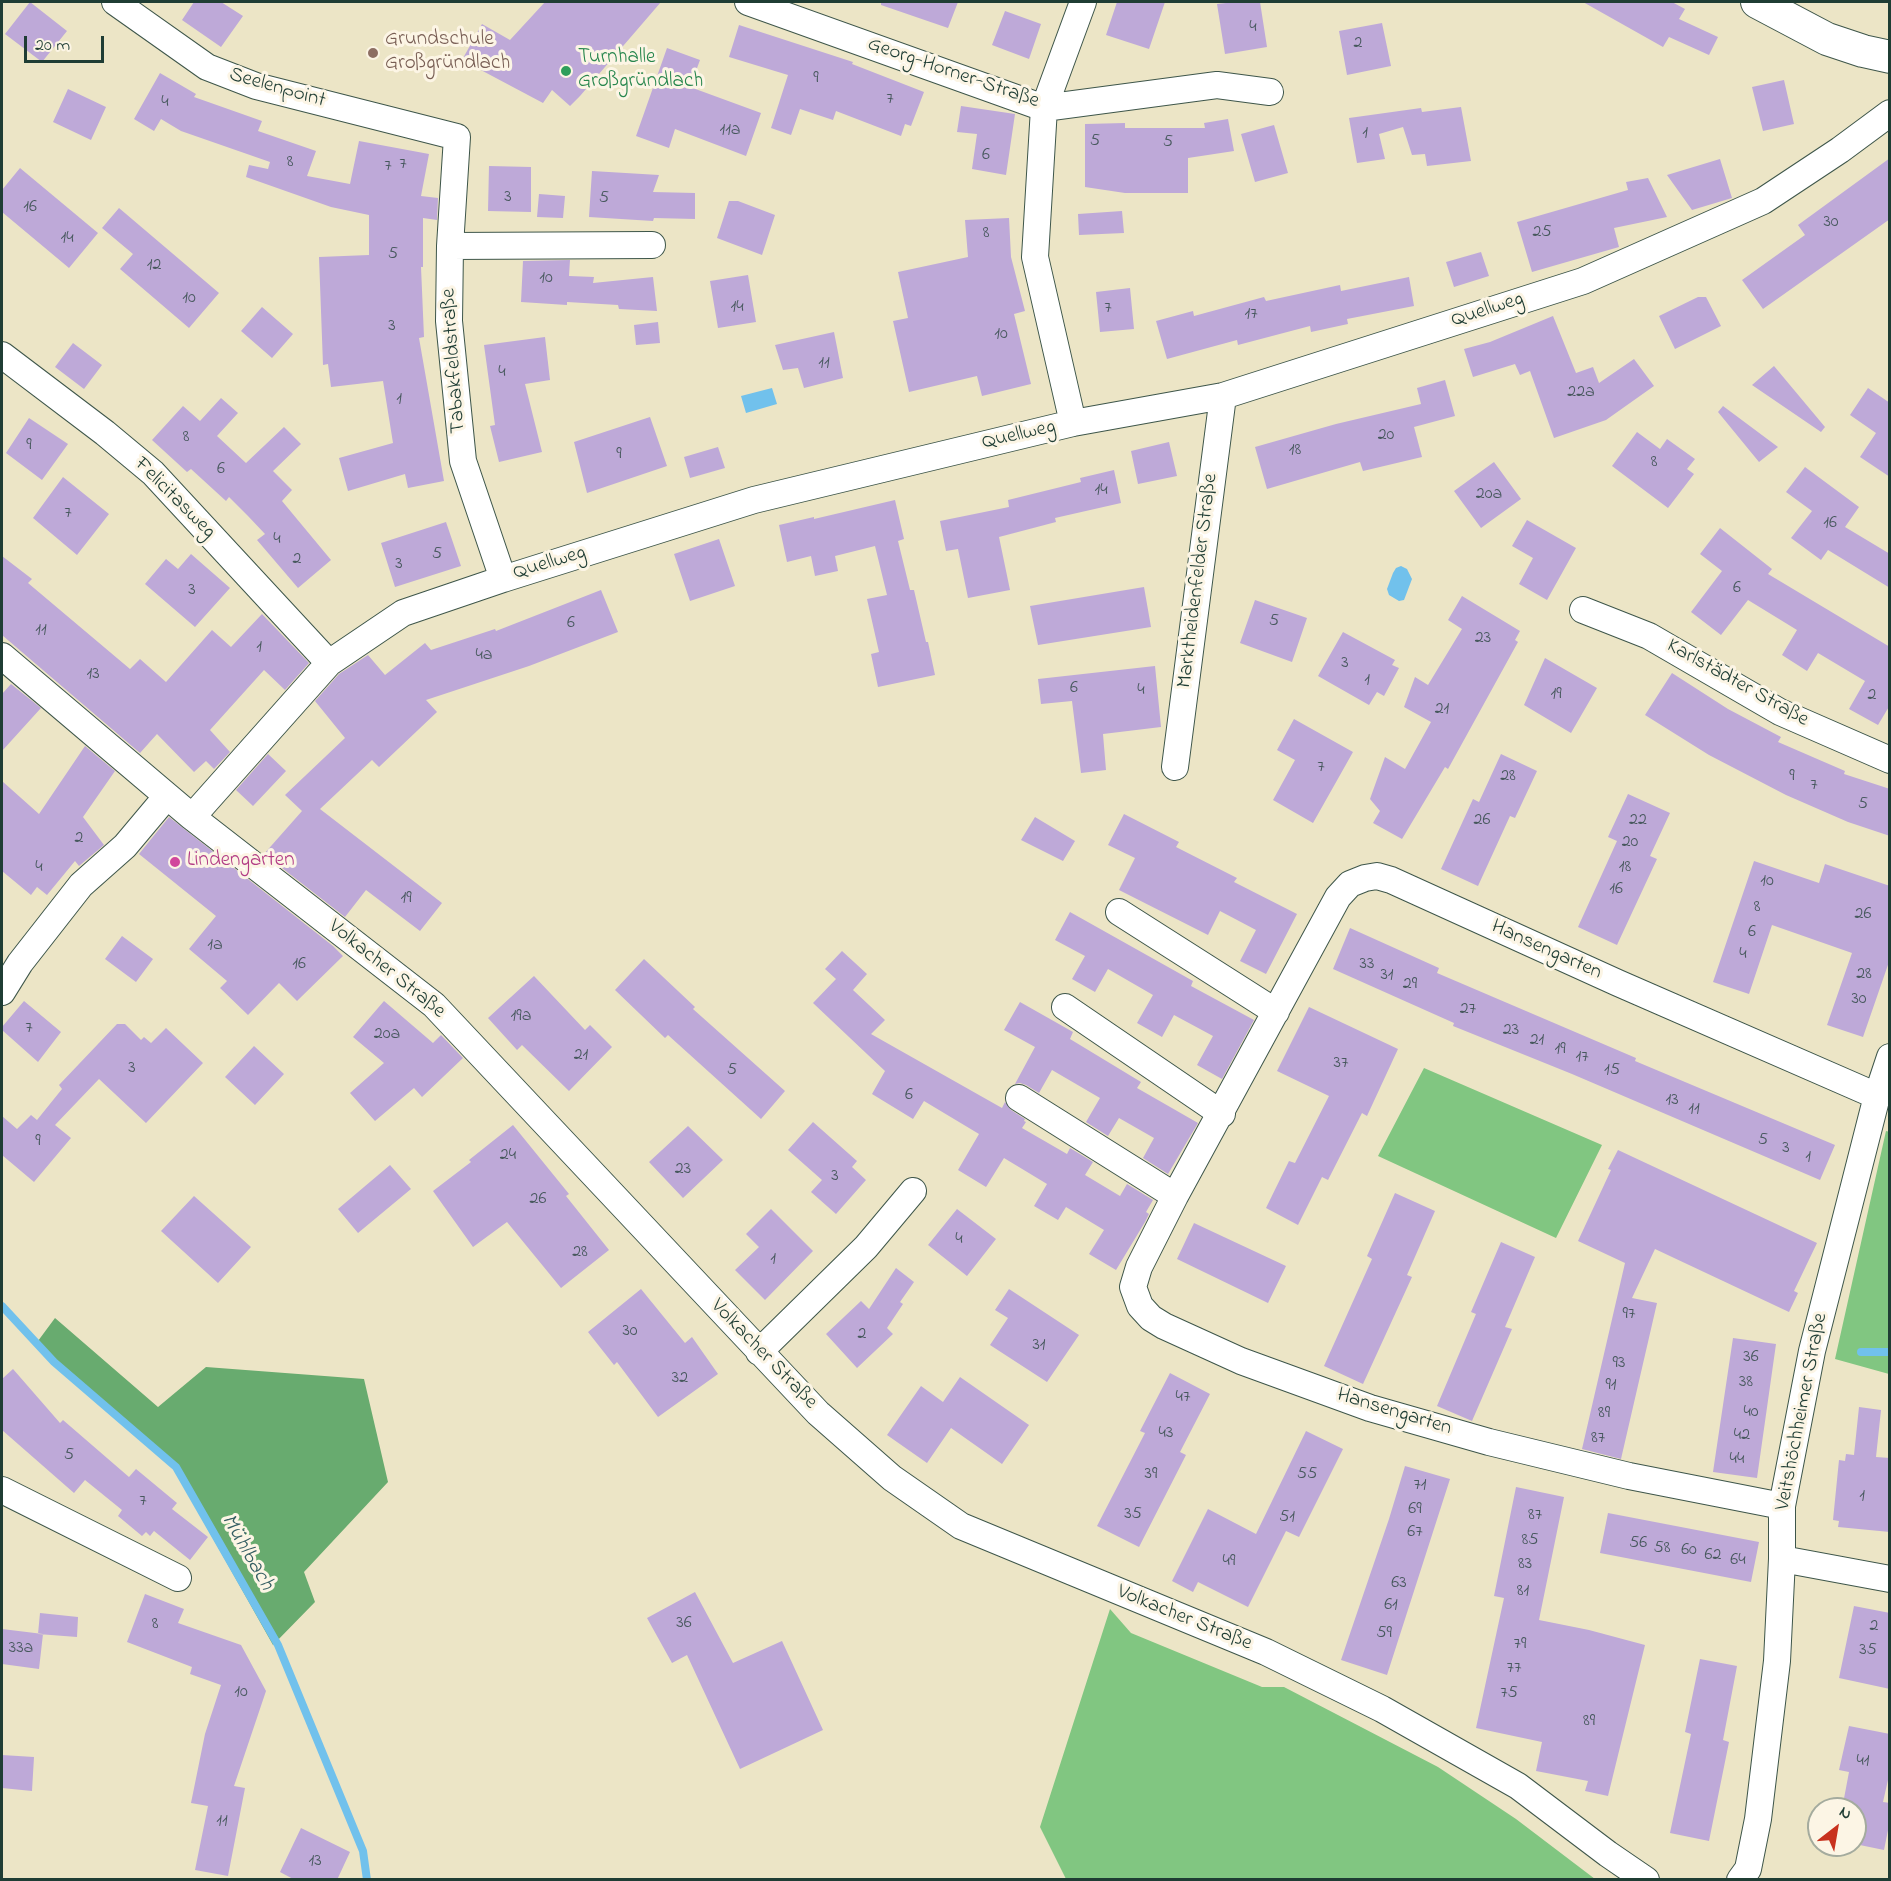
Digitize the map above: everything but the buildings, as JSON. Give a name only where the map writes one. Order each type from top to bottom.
[{"type":"street","name":"Seelenpoint","points":[[115,2],[207,67],[246,83],[457,137]]},
{"type":"street","name":"Georg-Horner-Straße","points":[[748,2],[1044,108],[1217,85],[1270,92]]},
{"type":"street","points":[[1073,423],[1035,257],[1044,108],[1083,2]]},
{"type":"street","points":[[1757,2],[1827,39],[1890,57]]},
{"type":"street","name":"Quellweg","points":[[192,817],[329,663],[403,613],[754,500],[1073,423],[1223,396],[1590,279],[1763,201],[1840,150],[1890,113]]},
{"type":"street","name":"Tabakfeldstraße","points":[[457,137],[450,246],[449,321],[463,461],[503,579]]},
{"type":"street","points":[[450,246],[652,245]]},
{"type":"street","name":"Felicitasweg","points":[[2,355],[105,433],[153,473],[329,663]]},
{"type":"street","name":"Marktheidenfelder Straße","points":[[1175,767],[1223,396]]},
{"type":"street","name":"Karlstädter Straße","points":[[1584,610],[1649,636],[1780,712],[1890,760]]},
{"type":"street","name":"Volkacher Straße","points":[[2,656],[192,817],[434,1005],[818,1413],[892,1478],[961,1526],[1266,1652],[1382,1709],[1518,1786],[1646,1880]]},
{"type":"street","points":[[2,992],[20,963],[81,885],[125,846],[167,796]]},
{"type":"street","name":"Hansengarten","points":[[1782,1506],[1620,1473],[1489,1442],[1370,1408],[1241,1361],[1164,1326],[1151,1318],[1140,1306],[1133,1287],[1139,1267],[1175,1196],[1222,1114],[1338,897],[1350,884],[1365,878],[1377,876],[1391,880],[1877,1095]]},
{"type":"street","points":[[1119,912],[1276,1012]]},
{"type":"street","points":[[1065,1007],[1222,1114]]},
{"type":"street","name":"Veitshöchheimer Straße","points":[[1740,1880],[1748,1869],[1758,1820],[1777,1661],[1782,1506],[1812,1351],[1877,1095],[1890,1057]]},
{"type":"street","points":[[1019,1098],[1175,1196]]},
{"type":"street","points":[[759,1352],[866,1247],[913,1191]]},
{"type":"street","points":[[2,1490],[178,1578]]},
{"type":"street","points":[[1782,1559],[1890,1579]]},
{"type":"green space","points":[[1424,1068],[1602,1145],[1556,1238],[1378,1156]]},
{"type":"green space","points":[[1886,1131],[1890,1132],[1889,1374],[1835,1359]]},
{"type":"green space","points":[[55,1318],[158,1407],[206,1367],[364,1379],[388,1482],[304,1572],[315,1602],[273,1645],[174,1469],[35,1345]]},
{"type":"green space","points":[[1110,1609],[1131,1633],[1262,1687],[1284,1687],[1438,1767],[1516,1819],[1595,1879],[1066,1879],[1040,1827]]},
{"type":"water","points":[[772,388],[777,404],[746,413],[741,396]]},
{"type":"water","points":[[1401,566],[1407,569],[1412,579],[1404,600],[1399,601],[1389,595],[1387,589],[1396,568]]},
{"type":"waterway","name":"Mühlbach","points":[[2,1306],[54,1362],[176,1467],[278,1645],[363,1851],[367,1880]]},
{"type":"waterway","points":[[1861,1352],[1890,1352]]},
{"type":"place","name":"Grundschule Großgründlach","points":[[373,53]]},
{"type":"place","name":"Turnhalle Großgründlach","points":[[566,71]]},
{"type":"place","name":"Lindengarten","points":[[175,862]]}]
